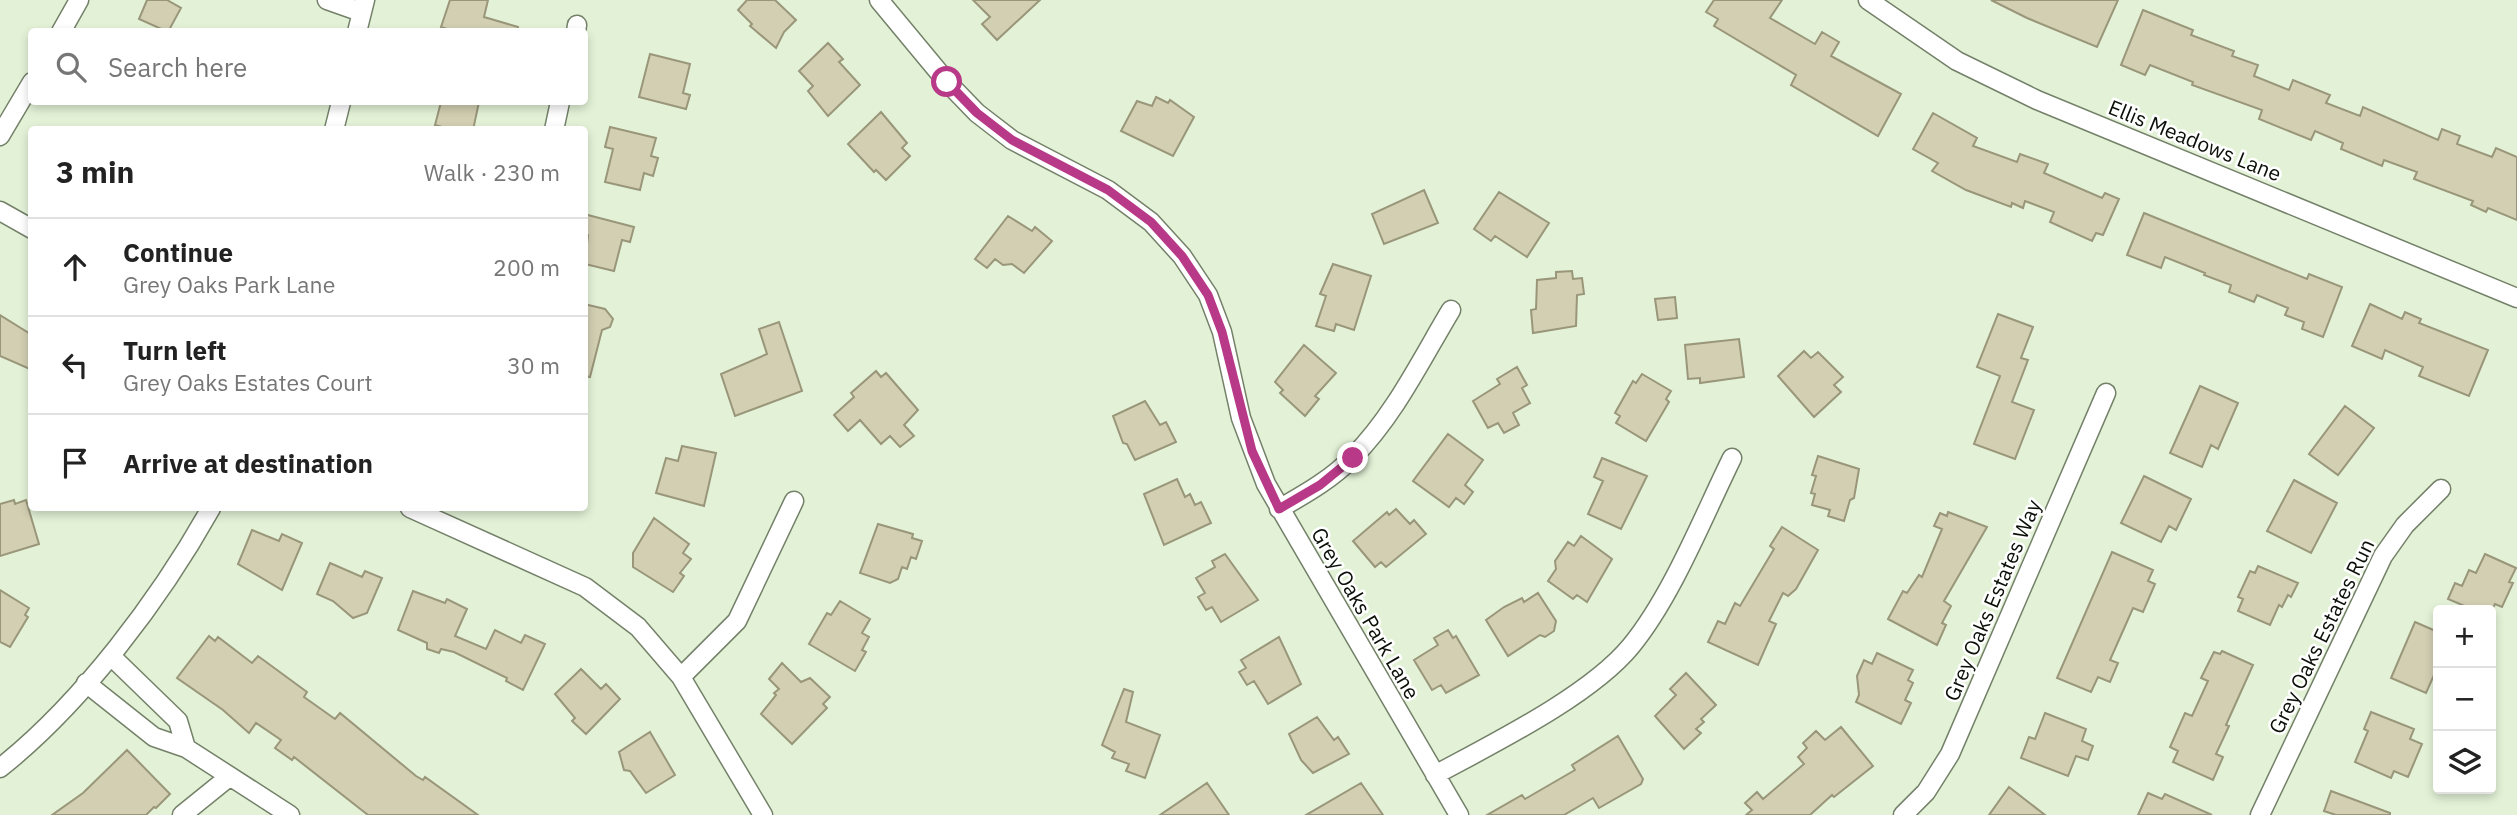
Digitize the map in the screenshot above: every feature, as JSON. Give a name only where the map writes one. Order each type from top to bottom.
[{"type":"street","points":[[63,28],[79,0]]},
{"type":"street","points":[[327,0],[363,6],[358,28]]},
{"type":"street","name":"Grey Oaks Park Lane","points":[[879,0],[947,82],[977,113],[1012,140],[1108,190],[1151,222],[1182,256],[1208,295],[1222,332],[1252,451],[1279,509],[1459,815]]},
{"type":"street","name":"Ellis Meadows Lane","points":[[1868,0],[1957,61],[2037,100],[2517,298]]},
{"type":"street","points":[[0,136],[28,89]]},
{"type":"street","points":[[335,126],[340,105]]},
{"type":"street","points":[[555,126],[559,105]]},
{"type":"street","points":[[0,211],[28,227]]},
{"type":"street","points":[[1279,509],[1320,485],[1353,458],[1399,397],[1451,310]]},
{"type":"street","name":"Grey Oaks Estates Way","points":[[1903,815],[1926,792],[1951,754],[2106,393]]},
{"type":"street","points":[[1435,775],[1510,734],[1594,680],[1629,649],[1651,620],[1732,458]]},
{"type":"street","name":"Grey Oaks Estates Run","points":[[2260,815],[2382,555],[2405,525],[2441,489]]},
{"type":"street","points":[[681,677],[737,621],[794,501]]},
{"type":"street","points":[[0,768],[20,752],[111,656],[186,554],[209,511]]},
{"type":"street","points":[[437,513],[585,587],[638,627],[681,677],[763,815]]},
{"type":"street","points":[[111,656],[178,721],[186,748]]},
{"type":"street","points":[[86,683],[154,737],[186,748],[290,815]]},
{"type":"street","points":[[182,815],[229,777]]},
{"type":"building","points":[[147,0],[167,0],[181,8],[170,28],[159,28],[139,19]]},
{"type":"building","points":[[450,0],[488,0],[484,17],[518,27],[444,28],[441,27]]},
{"type":"building","points":[[747,0],[775,0],[796,20],[784,32],[776,48],[750,26],[752,24],[738,10]]},
{"type":"building","points":[[973,0],[1040,0],[997,40],[982,24],[990,17]]},
{"type":"building","points":[[1714,0],[1782,0],[1770,18],[1815,44],[1822,32],[1839,42],[1831,56],[1901,94],[1878,136],[1791,85],[1796,75],[1714,26],[1718,19],[1706,12]]},
{"type":"building","points":[[1991,0],[2118,0],[2097,47]]},
{"type":"building","points":[[2143,10],[2193,30],[2191,35],[2234,51],[2232,56],[2258,65],[2254,76],[2289,90],[2293,80],[2330,95],[2326,103],[2360,116],[2363,107],[2438,140],[2442,129],[2460,136],[2457,144],[2492,157],[2496,148],[2517,157],[2517,220],[2488,208],[2486,212],[2471,205],[2473,201],[2414,179],[2417,172],[2384,160],[2382,166],[2341,149],[2343,143],[2315,131],[2311,140],[2259,119],[2262,110],[2192,85],[2193,82],[2150,65],[2145,75],[2121,65]]},
{"type":"building","points":[[828,43],[843,59],[839,62],[860,85],[828,116],[808,91],[813,86],[799,71]]},
{"type":"building","points":[[650,54],[690,64],[683,93],[690,95],[686,109],[639,97]]},
{"type":"building","points":[[1156,97],[1168,103],[1170,100],[1194,117],[1173,156],[1121,131],[1137,101],[1152,106]]},
{"type":"building","points":[[440,105],[478,105],[474,126],[435,125]]},
{"type":"building","points":[[881,112],[907,143],[902,148],[910,156],[886,180],[876,170],[874,172],[848,144]]},
{"type":"building","points":[[1933,113],[1977,138],[1973,146],[2017,162],[2020,154],[2048,164],[2044,173],[2102,198],[2105,193],[2119,199],[2103,235],[2096,233],[2092,241],[2050,222],[2054,212],[2025,201],[2023,208],[2012,203],[2011,207],[1966,190],[1932,171],[1938,163],[1913,149]]},
{"type":"building","points":[[610,127],[656,138],[651,156],[658,158],[653,176],[644,173],[640,190],[605,182],[613,149],[605,147]]},
{"type":"building","points":[[1424,190],[1438,223],[1384,244],[1372,214]]},
{"type":"building","points":[[1499,192],[1549,223],[1527,257],[1495,236],[1491,241],[1474,229]]},
{"type":"building","points":[[2144,213],[2307,279],[2309,274],[2342,287],[2323,337],[2302,329],[2304,322],[2285,315],[2288,308],[2257,295],[2254,302],[2229,292],[2231,285],[2204,275],[2205,273],[2165,257],[2161,268],[2127,255]]},
{"type":"building","points":[[588,215],[634,227],[630,242],[622,240],[614,271],[588,265]]},
{"type":"building","points":[[1008,216],[1032,231],[1035,227],[1052,241],[1024,273],[1012,264],[1003,265],[995,259],[987,268],[975,259]]},
{"type":"building","points":[[1333,264],[1371,276],[1354,330],[1336,324],[1334,331],[1316,326],[1326,296],[1320,294]]},
{"type":"building","points":[[1572,271],[1573,279],[1582,278],[1584,294],[1577,295],[1576,326],[1533,333],[1531,310],[1536,309],[1537,280],[1556,278],[1556,272]]},
{"type":"building","points":[[1675,297],[1677,318],[1658,320],[1655,299]]},
{"type":"building","points":[[2370,304],[2402,319],[2405,312],[2421,319],[2419,323],[2488,350],[2469,396],[2419,376],[2423,367],[2385,350],[2382,359],[2352,346]]},
{"type":"building","points":[[588,305],[605,309],[613,319],[610,327],[602,330],[590,377]]},
{"type":"building","points":[[1998,314],[2033,327],[2021,358],[2028,360],[2012,402],[2034,410],[2015,459],[1974,444],[2000,376],[1977,367]]},
{"type":"building","points":[[0,315],[28,332],[28,368],[0,356]]},
{"type":"building","points":[[779,322],[802,391],[735,416],[721,374],[767,354],[759,329]]},
{"type":"building","points":[[1739,339],[1744,377],[1700,383],[1700,378],[1688,379],[1685,345]]},
{"type":"building","points":[[1304,345],[1336,373],[1315,396],[1319,399],[1305,416],[1280,393],[1283,390],[1275,382]]},
{"type":"building","points":[[1804,351],[1811,358],[1818,352],[1843,377],[1834,385],[1841,392],[1814,417],[1778,376]]},
{"type":"building","points":[[1517,367],[1527,385],[1522,388],[1530,403],[1513,413],[1519,425],[1504,433],[1498,423],[1488,428],[1473,401],[1500,384],[1497,379]]},
{"type":"building","points":[[876,371],[881,377],[886,373],[918,410],[904,425],[914,436],[900,447],[890,436],[881,444],[860,420],[848,431],[834,415],[854,397],[851,393]]},
{"type":"building","points":[[1642,374],[1671,391],[1666,399],[1669,402],[1646,441],[1616,423],[1620,416],[1615,413],[1633,381],[1636,383]]},
{"type":"building","points":[[2200,386],[2238,403],[2218,449],[2211,445],[2202,467],[2170,453]]},
{"type":"building","points":[[1145,401],[1160,425],[1166,422],[1176,442],[1135,460],[1127,444],[1123,443],[1113,416]]},
{"type":"building","points":[[2345,406],[2374,428],[2338,475],[2309,454]]},
{"type":"building","points":[[1448,434],[1483,460],[1465,485],[1473,492],[1464,504],[1456,498],[1449,507],[1413,481]]},
{"type":"building","points":[[682,446],[716,453],[704,506],[656,493],[666,458],[678,461]]},
{"type":"building","points":[[1818,456],[1859,469],[1854,498],[1850,500],[1844,521],[1828,516],[1830,510],[1812,505],[1815,494],[1811,493],[1816,476],[1812,475]]},
{"type":"building","points":[[1602,458],[1647,476],[1621,529],[1588,514],[1603,481],[1594,477]]},
{"type":"building","points":[[2144,476],[2191,499],[2176,530],[2169,526],[2161,542],[2121,523]]},
{"type":"building","points":[[1177,479],[1185,497],[1190,494],[1195,505],[1201,502],[1211,523],[1164,545],[1144,494]]},
{"type":"building","points":[[2294,480],[2337,503],[2311,553],[2267,531]]},
{"type":"building","points":[[14,500],[15,504],[26,500],[39,544],[0,556],[0,504]]},
{"type":"building","points":[[1396,509],[1410,524],[1414,520],[1426,534],[1386,567],[1381,562],[1375,567],[1353,541],[1387,512],[1389,515]]},
{"type":"building","points":[[1948,512],[1987,527],[1944,601],[1951,606],[1942,623],[1946,625],[1937,645],[1888,619],[1903,591],[1907,593],[1919,575],[1922,577],[1942,529],[1934,526],[1940,513],[1947,516]]},
{"type":"building","points":[[654,518],[689,544],[683,553],[691,559],[680,573],[684,576],[673,592],[633,567],[633,553]]},
{"type":"building","points":[[878,524],[913,534],[912,538],[922,541],[916,559],[911,557],[907,569],[902,567],[898,579],[890,583],[860,573]]},
{"type":"building","points":[[1782,527],[1818,550],[1796,589],[1788,596],[1783,593],[1769,621],[1776,624],[1758,665],[1708,642],[1718,621],[1725,624],[1735,603],[1740,606],[1774,549],[1770,546]]},
{"type":"building","points":[[252,530],[279,541],[282,534],[302,543],[282,590],[238,564]]},
{"type":"building","points":[[1581,536],[1612,559],[1587,602],[1577,595],[1573,599],[1548,581],[1556,569],[1555,561],[1568,542],[1574,546]]},
{"type":"building","points":[[2112,552],[2153,570],[2148,581],[2155,584],[2143,612],[2133,608],[2110,660],[2118,663],[2110,682],[2098,677],[2091,692],[2057,678]]},
{"type":"building","points":[[1225,554],[1258,600],[1221,622],[1212,607],[1206,610],[1198,597],[1205,593],[1196,578],[1215,567],[1212,561]]},
{"type":"building","points":[[2485,554],[2516,568],[2509,582],[2513,583],[2502,607],[2495,604],[2462,605],[2448,599],[2455,583],[2462,586],[2469,570],[2476,573]]},
{"type":"building","points":[[330,563],[362,577],[365,571],[382,578],[367,613],[353,618],[333,601],[317,594]]},
{"type":"building","points":[[2258,566],[2298,583],[2291,597],[2288,595],[2282,607],[2279,605],[2270,625],[2238,611],[2243,599],[2238,597],[2250,571],[2255,573]]},
{"type":"building","points":[[0,590],[29,608],[25,615],[28,617],[10,647],[0,642]]},
{"type":"building","points":[[413,591],[445,603],[447,599],[467,609],[455,636],[486,649],[495,630],[521,643],[525,635],[545,644],[523,690],[506,681],[507,678],[454,652],[441,649],[439,653],[427,649],[427,643],[398,630]]},
{"type":"building","points":[[1538,593],[1556,621],[1554,631],[1545,637],[1540,635],[1508,656],[1486,620],[1504,607],[1522,598],[1524,602]]},
{"type":"building","points":[[840,601],[870,619],[862,633],[869,637],[862,650],[866,652],[855,671],[809,644],[827,613],[831,615]]},
{"type":"building","points":[[2415,622],[2433,630],[2433,677],[2426,693],[2391,678]]},
{"type":"building","points":[[1448,630],[1453,638],[1456,636],[1479,675],[1446,693],[1441,685],[1432,690],[1414,660],[1438,645],[1434,638]]},
{"type":"building","points":[[209,636],[215,641],[218,637],[252,663],[258,656],[307,692],[304,697],[335,719],[340,713],[416,776],[423,780],[425,777],[478,815],[368,815],[294,757],[292,760],[275,748],[281,740],[256,723],[249,733],[223,710],[177,678]]},
{"type":"building","points":[[1279,637],[1301,684],[1268,704],[1254,681],[1247,685],[1239,672],[1246,668],[1241,660]]},
{"type":"building","points":[[2222,651],[2253,665],[2226,725],[2229,726],[2216,754],[2223,757],[2213,780],[2173,762],[2178,751],[2170,747],[2185,713],[2192,716],[2208,681],[2201,678],[2214,652],[2220,654]]},
{"type":"building","points":[[1877,653],[1913,670],[1908,680],[1913,683],[1905,700],[1911,703],[1901,724],[1856,702],[1859,695],[1857,676],[1864,660],[1872,664]]},
{"type":"building","points":[[782,663],[801,682],[810,678],[830,697],[823,704],[827,708],[792,744],[761,714],[779,689],[769,679]]},
{"type":"building","points":[[581,669],[601,689],[606,684],[620,699],[586,734],[572,721],[575,718],[555,694]]},
{"type":"building","points":[[1686,673],[1716,705],[1701,719],[1704,722],[1696,729],[1701,733],[1684,749],[1655,716],[1676,695],[1670,689]]},
{"type":"building","points":[[1124,689],[1133,692],[1126,722],[1160,735],[1145,778],[1126,771],[1129,764],[1112,758],[1115,752],[1102,745]]},
{"type":"building","points":[[2371,712],[2414,729],[2410,739],[2422,744],[2408,777],[2394,771],[2391,778],[2355,762],[2368,731],[2364,729]]},
{"type":"building","points":[[2045,713],[2086,729],[2082,741],[2093,746],[2088,760],[2076,756],[2068,776],[2021,758],[2029,737],[2035,739]]},
{"type":"building","points":[[1317,717],[1334,740],[1338,737],[1349,754],[1313,773],[1301,760],[1289,734]]},
{"type":"building","points":[[1841,727],[1873,766],[1834,797],[1832,795],[1810,815],[1746,815],[1752,810],[1745,803],[1757,792],[1763,799],[1804,764],[1798,757],[1807,748],[1803,743],[1816,731],[1825,740]]},
{"type":"building","points":[[650,732],[675,775],[646,793],[630,771],[624,770],[619,752]]},
{"type":"building","points":[[1618,736],[1643,779],[1641,784],[1599,808],[1593,798],[1564,815],[1487,815],[1522,795],[1525,799],[1575,770],[1572,765]]},
{"type":"building","points":[[127,750],[170,794],[156,808],[146,815],[52,815],[83,793]]},
{"type":"building","points":[[1207,783],[1229,815],[1160,815]]},
{"type":"building","points":[[1361,783],[1383,815],[1306,815]]},
{"type":"building","points":[[2009,787],[2045,815],[1989,815]]},
{"type":"building","points":[[2331,791],[2390,815],[2336,815],[2324,811]]},
{"type":"building","points":[[2148,793],[2162,799],[2165,794],[2212,815],[2138,815]]},
{"type":"route","points":[[947,82],[977,113],[1012,140],[1108,190],[1151,222],[1182,256],[1208,295],[1222,332],[1241,418],[1252,451],[1279,509],[1320,485],[1353,458]]}]
